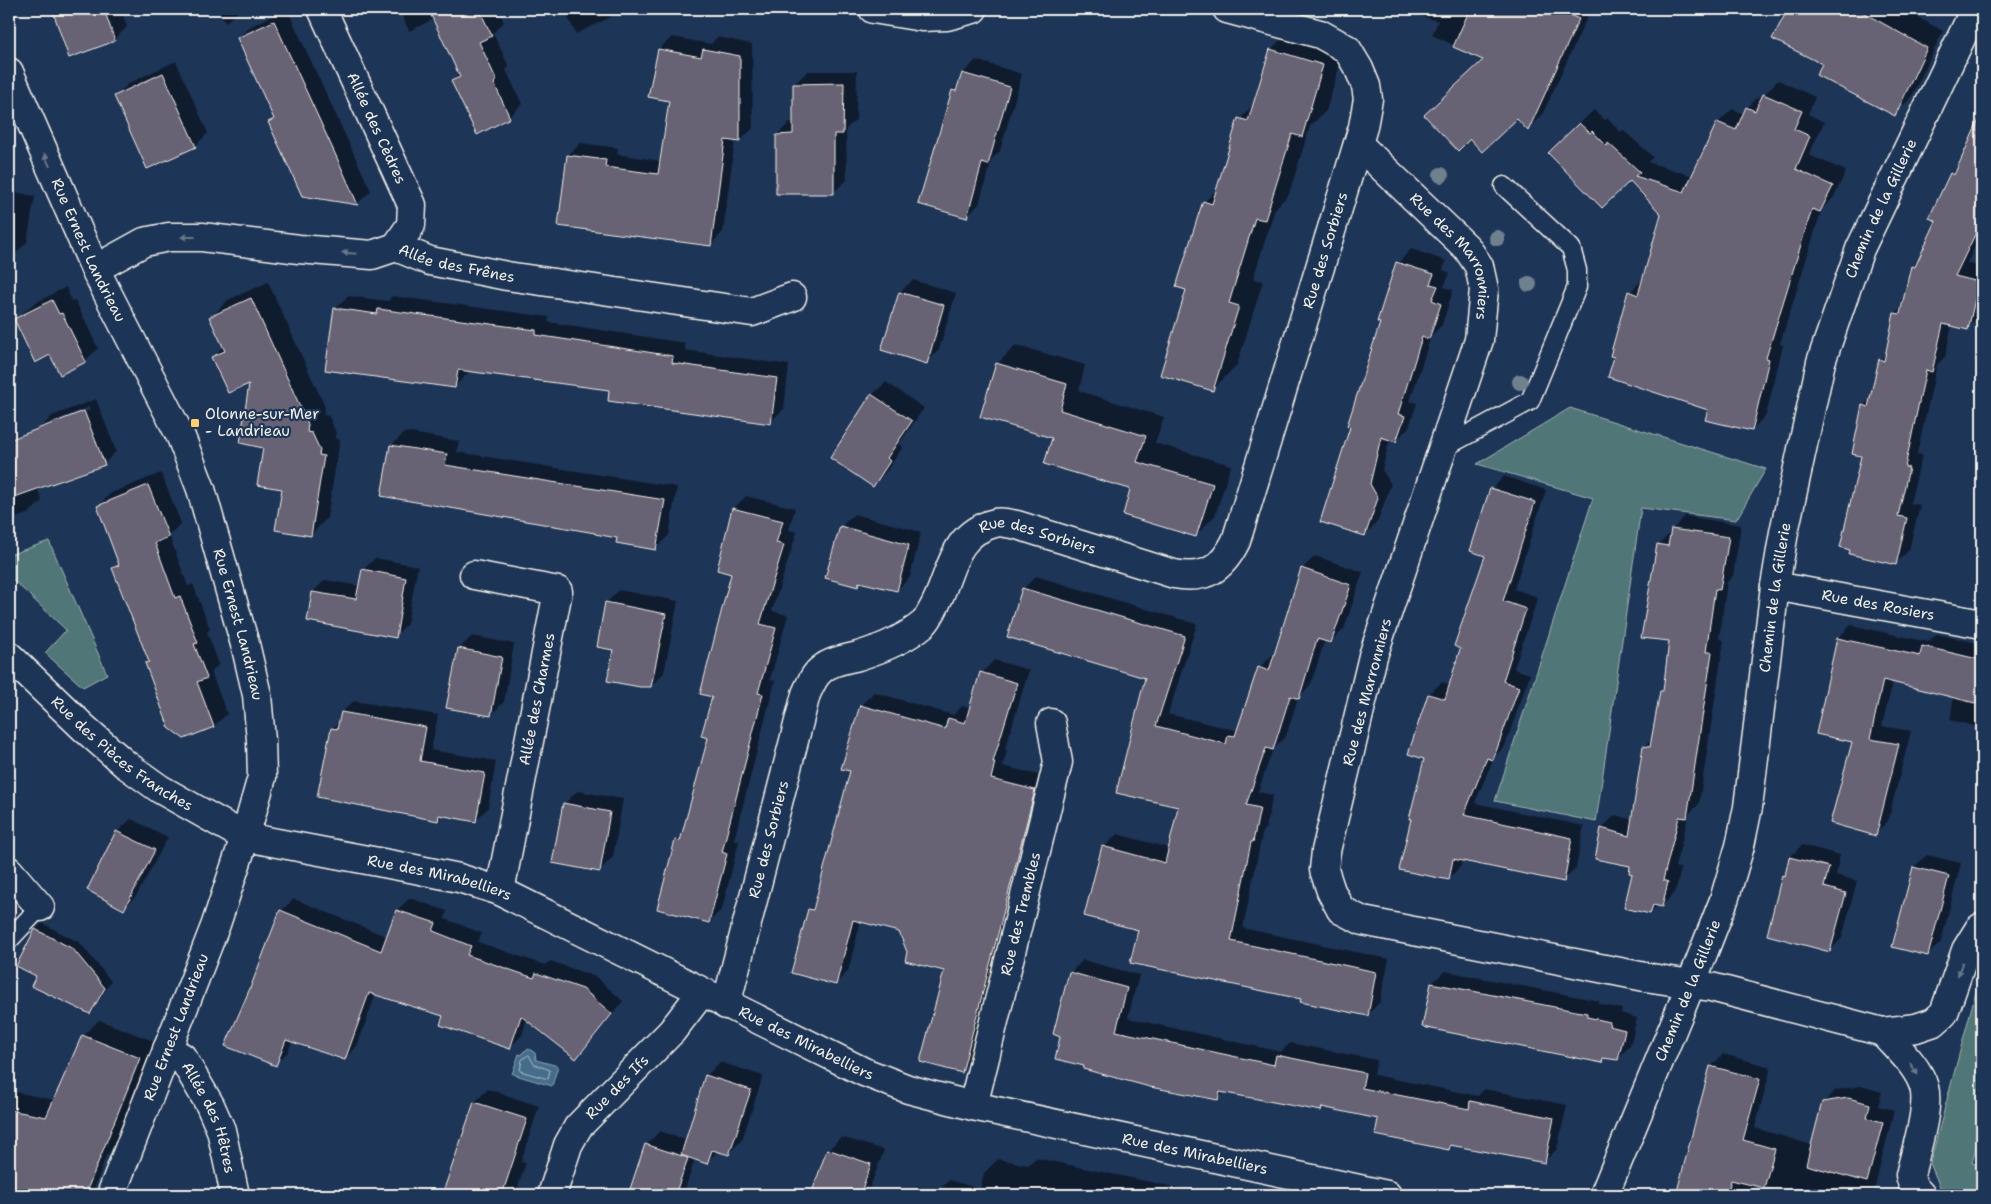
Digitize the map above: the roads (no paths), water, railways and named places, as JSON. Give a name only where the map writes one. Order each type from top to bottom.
[{"type":"street","name":"Allée des Cèdres","points":[[322,9],[412,205],[411,225],[396,247]]},
{"type":"street","points":[[873,9],[922,17],[947,16],[973,9]]},
{"type":"street","name":"Rue des Sorbiers","points":[[726,1005],[806,694],[812,680],[823,668],[882,648],[903,638],[924,623],[938,601],[953,559],[961,543],[978,531],[996,522],[1017,525],[1187,577],[1201,575],[1212,570],[1222,564],[1229,555],[1236,540],[1358,144],[1368,99],[1366,86],[1347,49],[1320,34],[1228,9]]},
{"type":"street","name":"Chemin de la Gillerie","points":[[1604,1195],[1692,984],[1724,900],[1740,846],[1748,807],[1775,586],[1784,532],[1821,362],[1860,249],[1975,9]]},
{"type":"street","name":"Rue Ernest Landrieau","points":[[9,72],[95,269],[181,437],[202,490],[246,648],[257,695],[263,763],[259,791],[246,837],[216,924],[111,1195]]},
{"type":"street","name":"Rue des Marronniers","points":[[1358,144],[1467,248],[1479,266],[1484,289],[1479,340],[1373,656],[1326,851],[1324,870],[1331,891],[1341,910],[1364,921],[1645,977],[1692,984],[1883,1032]]},
{"type":"street","name":"Allée des Frênes","points":[[95,269],[144,242],[169,237],[202,237],[300,249],[372,255],[396,247],[430,260],[507,276],[752,312],[792,297]]},
{"type":"street","name":"Allée des Charmes","points":[[474,575],[558,591],[500,891]]},
{"type":"street","name":"Rue des Rosiers","points":[[1775,586],[1982,624]]},
{"type":"street","name":"Rue des Pièces Franches","points":[[9,656],[84,728],[125,764],[160,789],[246,837]]},
{"type":"street","name":"Rue des Trembles","points":[[973,1106],[1058,762],[1051,723]]},
{"type":"street","name":"Rue des Mirabelliers","points":[[246,837],[424,870],[459,878],[500,891],[864,1072],[908,1088],[973,1106],[1387,1195]]},
{"type":"street","points":[[9,871],[40,907]]},
{"type":"street","points":[[1883,1032],[1916,1028],[1934,1022],[1944,1013],[1966,950],[1982,927]]},
{"type":"street","name":"Rue des Ifs","points":[[552,1195],[568,1145],[578,1127],[672,1031],[702,992]]},
{"type":"street","points":[[1883,1032],[1912,1066],[1924,1086],[1927,1100],[1910,1175],[1913,1186],[1921,1195]]},
{"type":"street","name":"Allée des Hêtres","points":[[167,1050],[182,1057],[210,1105],[221,1130],[235,1195]]},
{"type":"lane","points":[[1444,448],[1530,400],[1577,287],[1577,270],[1571,248],[1504,186]]},
{"type":"lane","points":[[9,940],[40,907]]},
{"type":"water","points":[[529,1049],[535,1053],[536,1060],[558,1066],[552,1086],[512,1074],[519,1054],[522,1055],[524,1051]]},
{"type":"place","name":"Olonne-sur-Mer - Landrieau","points":[[195,423]]}]
